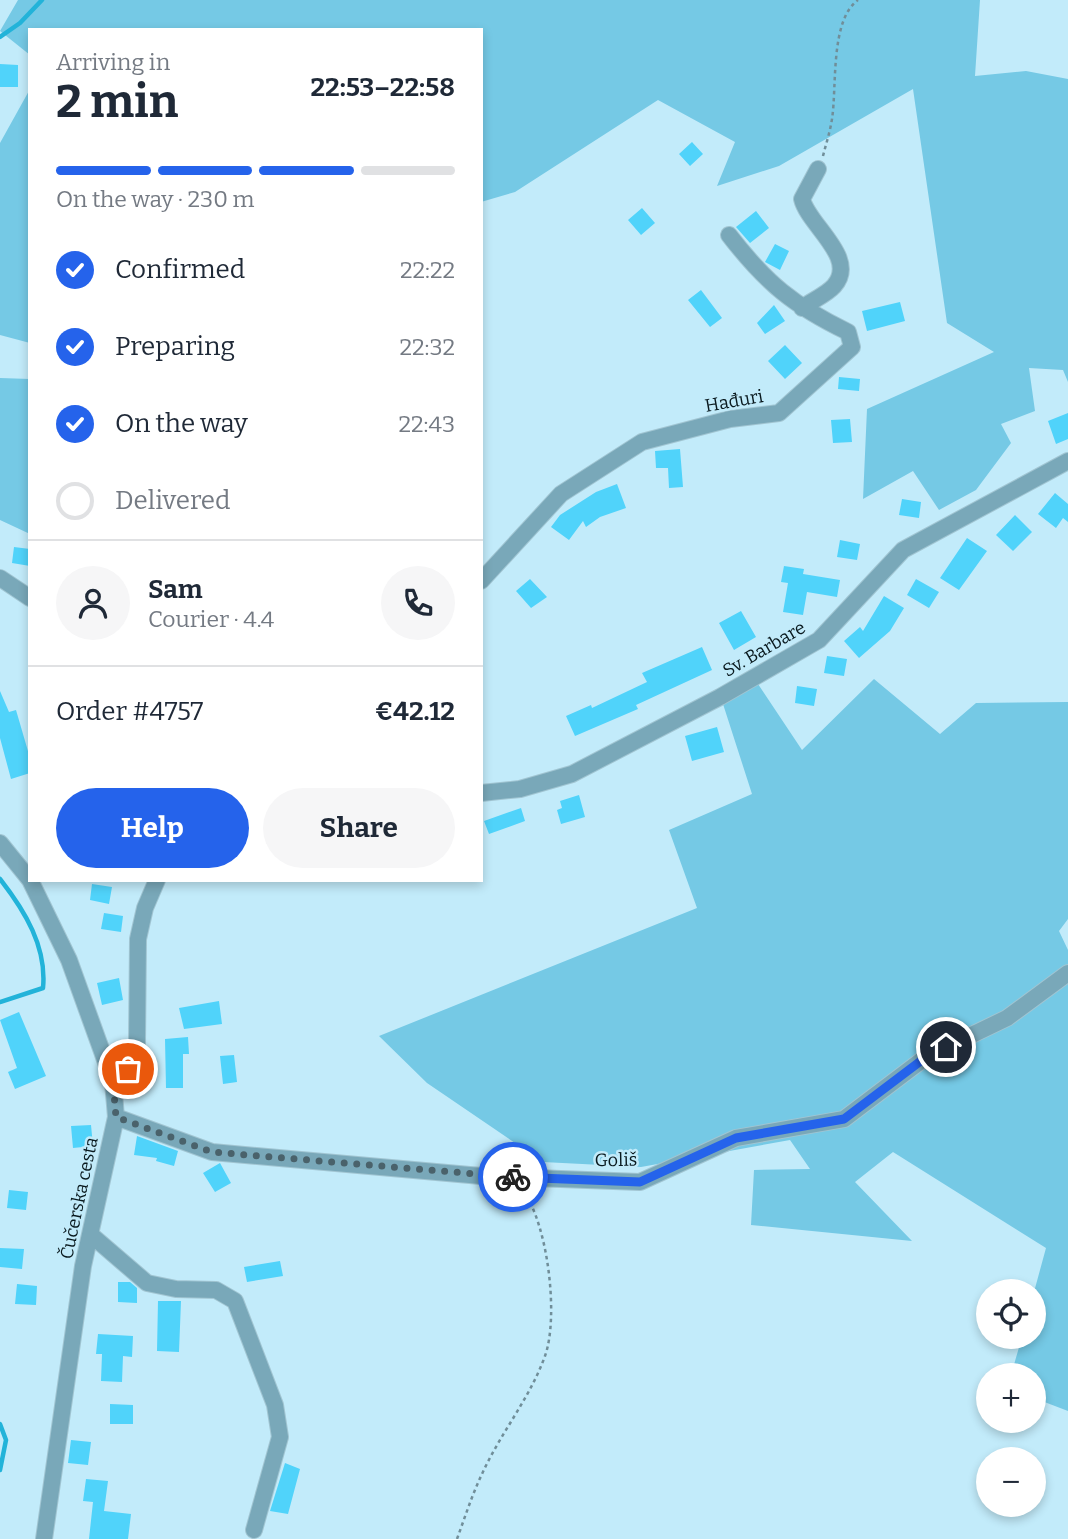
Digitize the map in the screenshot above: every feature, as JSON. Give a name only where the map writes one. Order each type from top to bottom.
[{"type":"street","points":[[802,308],[833,288],[841,267],[829,241],[805,212],[802,199],[818,169]]},
{"type":"street","name":"Hađuri","points":[[483,579],[561,494],[642,442],[730,419],[779,413],[852,347],[848,332],[802,308],[758,272],[729,235]]},
{"type":"street","name":"Sv. Barbare","points":[[483,793],[520,789],[572,774],[720,697],[819,640],[903,550],[1068,461]]},
{"type":"street","points":[[0,578],[28,597]]},
{"type":"street","name":"Čučerska cesta","points":[[0,843],[28,878]]},
{"type":"street","name":"Čučerska cesta","points":[[31,882],[69,960],[113,1082],[116,1117],[72,1332],[44,1539]]},
{"type":"street","points":[[113,1082],[128,1069],[137,1045],[138,939],[145,908],[156,882]]},
{"type":"street","name":"Goliš","points":[[116,1117],[212,1152],[503,1177],[640,1182],[736,1138],[844,1119],[926,1057],[1007,1018],[1068,973]]},
{"type":"street","points":[[90,1234],[147,1283],[176,1289],[216,1290],[234,1301],[275,1405],[280,1437],[254,1530]]},
{"type":"path","points":[[818,169],[832,119],[836,59],[843,23],[852,5],[858,0]]},
{"type":"path","points":[[457,1539],[482,1472],[508,1431],[545,1355],[549,1311],[546,1250],[536,1211],[523,1192],[503,1177]]},
{"type":"shaded area","points":[[18,0],[980,0],[975,76],[1026,71],[1068,79],[1068,382],[1063,370],[1029,368],[1035,411],[1001,424],[1011,443],[976,490],[939,510],[913,471],[863,499],[867,409],[994,352],[947,323],[913,89],[779,166],[717,186],[735,142],[658,100],[515,192],[483,201],[483,28],[28,28],[28,53],[0,31]]},
{"type":"shaded area","points":[[28,93],[28,342],[0,335],[0,143]]},
{"type":"shaded area","points":[[0,378],[28,379],[28,533],[0,520]]},
{"type":"shaded area","points":[[874,679],[940,734],[976,703],[1068,702],[1068,919],[1059,931],[1068,950],[1068,1411],[1046,1403],[1046,1363],[1014,1363],[1019,1349],[1046,1349],[1046,1279],[1038,1279],[1046,1248],[893,1152],[855,1182],[912,1241],[751,1225],[754,1170],[810,1169],[790,1140],[641,1167],[543,1162],[427,1083],[379,1036],[697,908],[669,830],[752,794],[723,704],[758,684],[802,750]]},
{"type":"building","points":[[0,64],[18,65],[18,87],[0,87]]},
{"type":"building","points":[[692,142],[703,154],[690,166],[679,154]]},
{"type":"building","points":[[642,208],[655,223],[641,235],[628,220]]},
{"type":"building","points":[[756,211],[769,228],[750,243],[736,227]]},
{"type":"building","points":[[775,244],[789,251],[780,270],[765,262]]},
{"type":"building","points":[[701,290],[722,318],[710,327],[688,300]]},
{"type":"building","points":[[900,302],[905,321],[867,331],[862,311]]},
{"type":"building","points":[[774,305],[785,321],[765,334],[757,323]]},
{"type":"building","points":[[785,345],[802,363],[785,379],[768,361]]},
{"type":"building","points":[[839,377],[860,379],[859,391],[838,389]]},
{"type":"building","points":[[1068,413],[1068,439],[1056,444],[1048,421]]},
{"type":"building","points":[[850,419],[852,442],[833,443],[831,420]]},
{"type":"building","points":[[680,449],[683,487],[669,488],[668,468],[656,468],[655,451]]},
{"type":"building","points":[[617,484],[626,508],[600,517],[586,527],[583,521],[569,540],[551,527],[560,515],[596,492]]},
{"type":"building","points":[[1055,493],[1068,504],[1068,522],[1063,518],[1056,528],[1038,514]]},
{"type":"building","points":[[902,499],[921,502],[919,518],[899,515]]},
{"type":"building","points":[[1015,515],[1032,532],[1013,551],[996,535]]},
{"type":"building","points":[[967,538],[987,551],[959,590],[940,578]]},
{"type":"building","points":[[840,540],[860,544],[857,560],[837,557]]},
{"type":"building","points":[[14,547],[28,549],[28,566],[12,563]]},
{"type":"building","points":[[784,566],[804,569],[803,574],[840,580],[837,597],[807,592],[803,615],[783,612],[788,583],[781,582]]},
{"type":"building","points":[[530,579],[547,597],[531,608],[516,591]]},
{"type":"building","points":[[916,579],[939,592],[929,608],[907,595]]},
{"type":"building","points":[[884,596],[904,608],[890,631],[859,658],[844,641],[860,627],[863,631]]},
{"type":"building","points":[[741,611],[756,637],[734,650],[719,623]]},
{"type":"building","points":[[702,647],[712,670],[636,705],[638,709],[575,736],[566,716],[591,705],[592,708],[647,682],[642,673]]},
{"type":"building","points":[[827,656],[847,659],[844,676],[824,673]]},
{"type":"building","points":[[797,686],[817,689],[814,706],[795,703]]},
{"type":"building","points":[[0,691],[9,712],[16,710],[28,751],[28,774],[11,779],[0,738]]},
{"type":"building","points":[[717,727],[724,752],[692,761],[685,736]]},
{"type":"building","points":[[579,795],[585,817],[561,824],[557,810],[562,808],[560,801]]},
{"type":"building","points":[[521,808],[525,821],[489,834],[484,821]]},
{"type":"building","points":[[92,884],[112,887],[109,904],[90,900]]},
{"type":"building","points":[[104,913],[123,916],[121,932],[101,929]]},
{"type":"building","points":[[119,978],[123,1000],[102,1005],[97,983]]},
{"type":"building","points":[[219,1001],[222,1024],[184,1029],[179,1008]]},
{"type":"building","points":[[19,1012],[46,1076],[15,1089],[8,1072],[17,1068],[0,1020]]},
{"type":"building","points":[[188,1037],[189,1054],[183,1054],[183,1088],[166,1088],[165,1039]]},
{"type":"building","points":[[234,1055],[237,1082],[223,1084],[220,1056]]},
{"type":"building","points":[[91,1125],[93,1146],[73,1148],[71,1126]]},
{"type":"building","points":[[137,1136],[178,1151],[174,1166],[156,1161],[157,1158],[134,1155]]},
{"type":"building","points":[[220,1163],[231,1183],[215,1192],[203,1173]]},
{"type":"building","points":[[9,1190],[28,1192],[26,1210],[7,1208]]},
{"type":"building","points":[[0,1248],[24,1249],[22,1269],[0,1267]]},
{"type":"building","points":[[280,1261],[283,1276],[247,1282],[244,1267]]},
{"type":"building","points":[[118,1282],[130,1282],[137,1288],[137,1303],[118,1302]]},
{"type":"building","points":[[17,1284],[37,1286],[36,1305],[15,1304]]},
{"type":"building","points":[[158,1301],[181,1301],[179,1352],[157,1351]]},
{"type":"building","points":[[98,1334],[133,1336],[132,1357],[123,1356],[122,1382],[101,1381],[102,1354],[96,1354]]},
{"type":"building","points":[[110,1404],[133,1405],[133,1424],[110,1424]]},
{"type":"building","points":[[71,1440],[91,1442],[88,1465],[68,1463]]},
{"type":"building","points":[[285,1463],[300,1469],[288,1514],[270,1511]]},
{"type":"building","points":[[86,1479],[108,1481],[104,1511],[131,1514],[128,1539],[89,1539],[93,1502],[83,1501]]},
{"type":"waterway","points":[[0,37],[20,23],[42,0]]},
{"type":"waterway","points":[[0,879],[32,930],[38,944],[43,973],[43,988],[0,1002]]},
{"type":"waterway","points":[[0,1424],[6,1440],[0,1470]]},
{"type":"way so far","points":[[128,1069],[113,1082],[116,1117],[212,1152],[297,1162],[387,1166],[513,1177]]},
{"type":"route","points":[[513,1177],[640,1182],[736,1138],[844,1119],[926,1057],[946,1047]]}]
